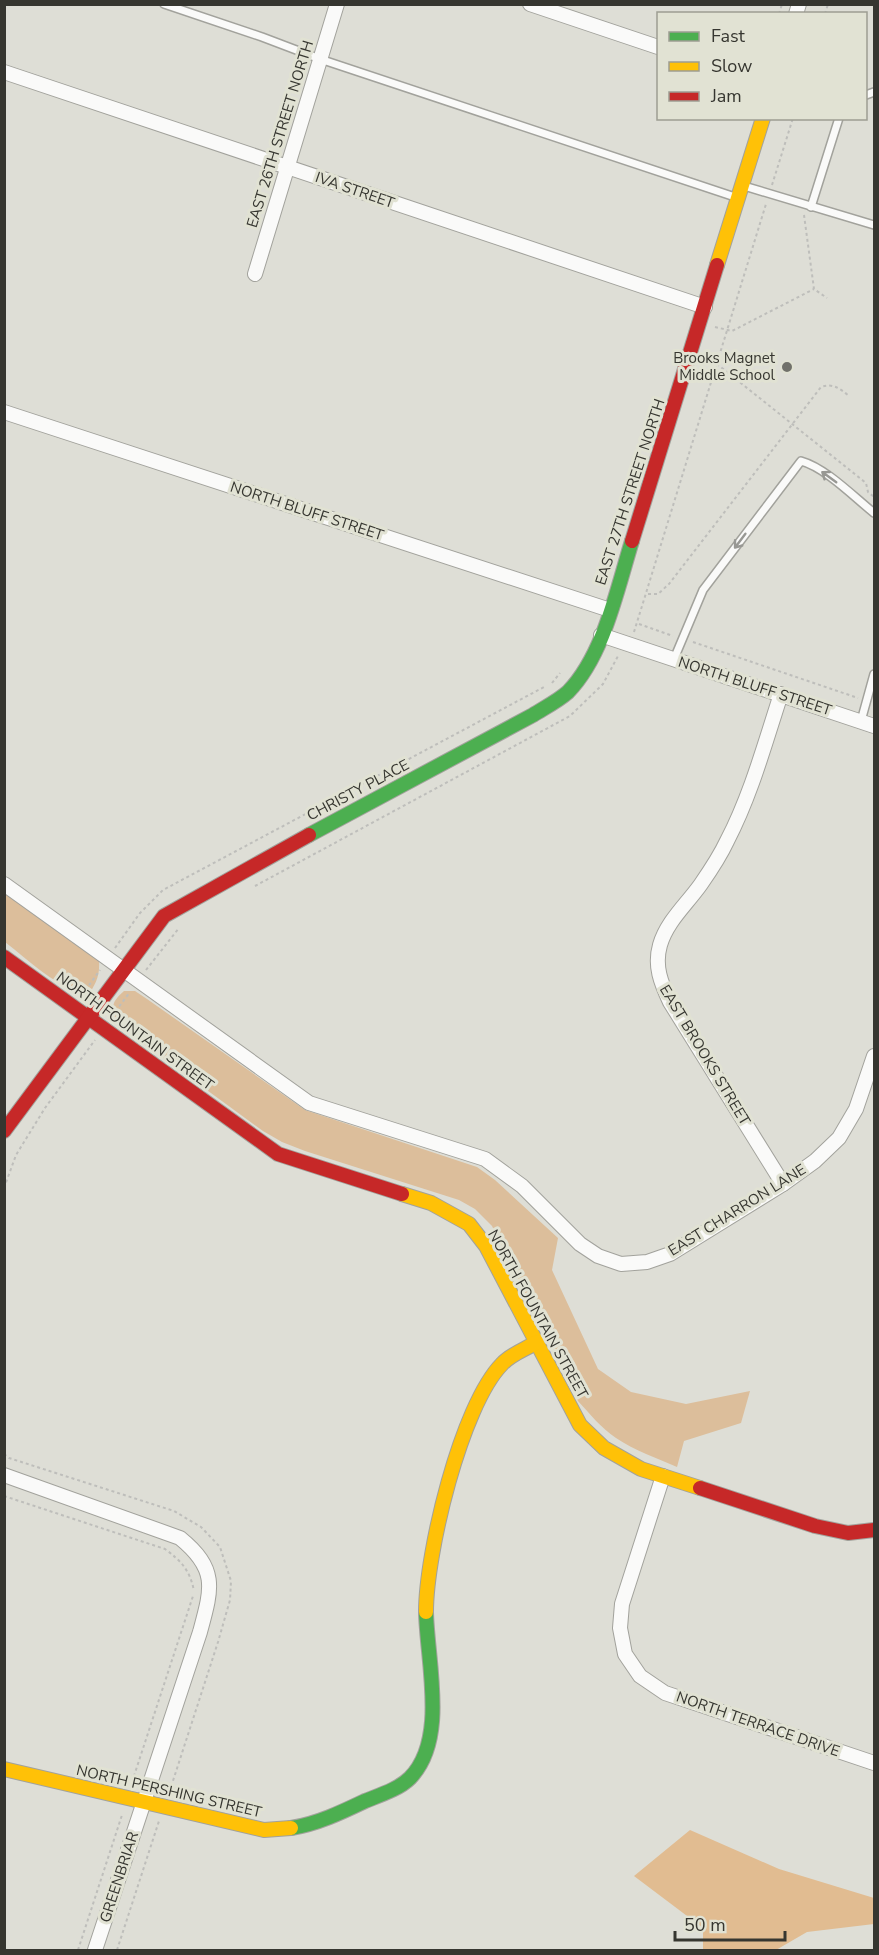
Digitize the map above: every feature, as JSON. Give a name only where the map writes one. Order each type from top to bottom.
[{"type":"street","name":"EAST 26TH STREET NORTH","points":[[255,274],[337,4]]},
{"type":"street","points":[[530,4],[657,47]]},
{"type":"street","name":"IVA STREET","points":[[4,72],[705,307]]},
{"type":"street","name":"EAST 27TH STREET NORTH","points":[[602,635],[762,120]]},
{"type":"street","name":"NORTH BLUFF STREET","points":[[4,412],[610,610]]},
{"type":"street","name":"NORTH BLUFF STREET","points":[[602,635],[874,726]]},
{"type":"street","name":"CHRISTY PLACE","points":[[123,970],[164,916],[533,715],[567,693],[586,668],[602,635]]},
{"type":"street","name":"EAST BROOKS STREET","points":[[781,694],[751,784],[727,842],[700,885],[670,924],[661,943],[657,960],[660,979],[670,1002],[783,1184]]},
{"type":"street","points":[[4,884],[139,981]]},
{"type":"street","name":"NORTH FOUNTAIN STREET","points":[[4,957],[278,1154],[431,1203],[469,1224],[486,1246],[580,1425],[604,1448],[640,1469],[815,1526],[848,1533],[874,1530]]},
{"type":"street","points":[[4,1131],[123,970]]},
{"type":"street","name":"EAST CHARRON LANE","points":[[139,981],[309,1103],[485,1158],[522,1186],[580,1244],[598,1256],[621,1264],[647,1262],[670,1254],[783,1184],[815,1161],[839,1138],[856,1109],[874,1056]]},
{"type":"street","name":"NORTH PERSHING STREET","points":[[4,1769],[264,1830],[302,1826],[393,1790],[409,1780],[426,1754],[432,1736],[433,1711],[429,1665],[427,1584],[438,1523],[474,1408],[487,1381],[501,1363],[537,1342]]},
{"type":"street","name":"GREENBRIAR","points":[[4,1475],[180,1538],[198,1552],[207,1571],[210,1585],[200,1632],[95,1950]]},
{"type":"street","name":"NORTH TERRACE DRIVE","points":[[663,1476],[622,1604],[620,1628],[625,1654],[640,1676],[665,1693],[874,1763]]},
{"type":"lane","points":[[165,4],[320,59],[740,192],[769,194],[874,225]]},
{"type":"lane","points":[[811,207],[838,120]]},
{"type":"lane","points":[[674,659],[703,590],[801,461],[810,463],[834,480],[874,513]]},
{"type":"lane","points":[[861,721],[874,674]]},
{"type":"path","points":[[251,888],[570,716],[603,684],[638,624],[792,120]]},
{"type":"path","points":[[804,215],[814,289],[827,298]]},
{"type":"path","points":[[715,327],[732,331],[814,289]]},
{"type":"path","points":[[703,360],[717,364],[793,423],[866,483],[868,492],[874,497]]},
{"type":"path","points":[[647,593],[658,594],[669,584],[821,387],[836,386],[849,396]]},
{"type":"path","points":[[638,624],[866,701]]},
{"type":"path","points":[[74,1006],[140,913],[163,891],[551,683],[562,671]]},
{"type":"path","points":[[4,1188],[16,1155],[45,1107],[175,931],[184,924]]},
{"type":"path","points":[[4,1455],[174,1510],[201,1527],[220,1547],[231,1581],[230,1600],[218,1642],[117,1950]]},
{"type":"path","points":[[4,1496],[165,1549],[182,1562],[192,1577],[194,1592],[122,1815]]},
{"type":"path","points":[[133,1779],[228,1802]]},
{"type":"shaded area","points":[[5,893],[99,960],[97,978],[89,994],[55,980],[5,942]]},
{"type":"shaded area","points":[[124,991],[135,991],[305,1110],[477,1167],[495,1180],[558,1238],[552,1270],[598,1369],[631,1392],[686,1404],[750,1391],[741,1423],[684,1441],[677,1467],[623,1443],[601,1425],[578,1401],[492,1226],[475,1209],[459,1200],[305,1151],[263,1131],[118,1025],[113,1007],[116,999]]},
{"type":"shaded area","points":[[690,1830],[779,1869],[874,1898],[874,1924],[807,1932],[776,1950],[703,1950],[703,1928],[634,1876]]},
{"type":"traffic: fast","points":[[309,835],[533,715],[568,692],[591,660],[600,641],[632,541]]},
{"type":"traffic: fast","points":[[291,1828],[329,1817],[395,1789],[406,1782],[422,1762],[429,1743],[433,1699],[426,1612]]},
{"type":"traffic: slow","points":[[717,265],[762,120]]},
{"type":"traffic: slow","points":[[402,1194],[431,1203],[469,1224],[486,1246],[580,1425],[604,1448],[641,1469],[700,1488]]},
{"type":"traffic: slow","points":[[426,1612],[432,1554],[439,1519],[460,1445],[473,1412],[487,1384],[502,1364],[514,1354],[537,1342]]},
{"type":"traffic: slow","points":[[4,1769],[264,1830],[291,1828]]},
{"type":"traffic: jam","points":[[632,541],[717,265]]},
{"type":"traffic: jam","points":[[4,1131],[164,916],[309,835]]},
{"type":"traffic: jam","points":[[4,957],[278,1154],[402,1194]]},
{"type":"traffic: jam","points":[[700,1488],[815,1526],[848,1533],[874,1530]]},
{"type":"place","name":"Brooks Magnet Middle School","points":[[787,367]]}]
